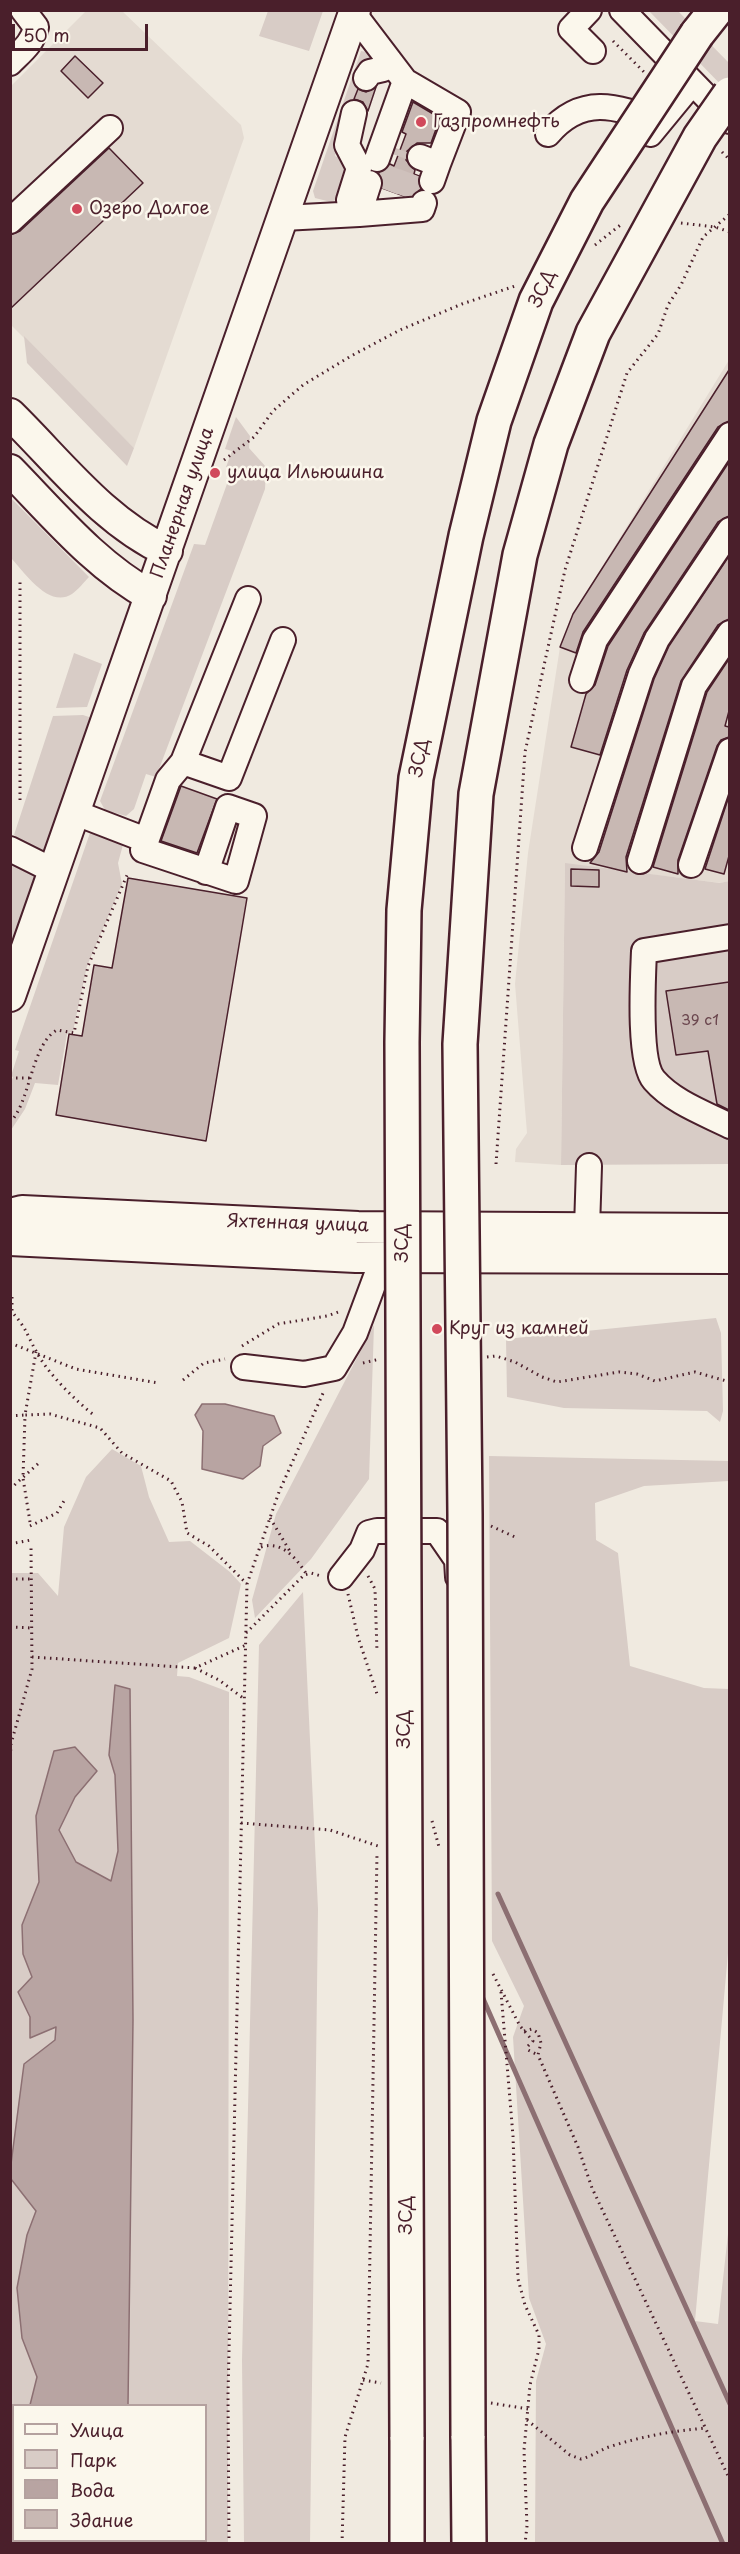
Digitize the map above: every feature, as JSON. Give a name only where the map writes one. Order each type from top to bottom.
[{"type":"highway","name":"ЗСД","points":[[407,2544],[402,1042],[404,910],[416,778],[466,536],[494,421],[536,301],[587,201],[708,18]]},
{"type":"highway","points":[[470,2544],[465,1982],[465,1502],[460,1044],[476,794],[520,555],[551,444],[593,333],[694,146],[729,94]]},
{"type":"main road","name":"Планерная улица","points":[[10,996],[76,813],[354,12]]},
{"type":"main road","points":[[10,414],[112,517],[139,538],[167,551]]},
{"type":"main road","points":[[10,470],[99,560],[123,581],[151,596]]},
{"type":"main road","name":"Яхтенная улица","points":[[14,1210],[358,1227],[729,1229]]},
{"type":"main road","name":"Яхтенная улица","points":[[10,1240],[383,1258],[729,1258]]},
{"type":"street","points":[[10,63],[31,42],[35,34],[36,27],[23,10]]},
{"type":"street","points":[[589,10],[571,29],[593,51]]},
{"type":"street","points":[[621,10],[729,121]]},
{"type":"street","points":[[283,218],[394,184],[458,112],[405,81],[354,12]]},
{"type":"street","points":[[366,78],[370,72],[383,69],[389,60]]},
{"type":"street","points":[[394,184],[405,81]]},
{"type":"street","points":[[636,157],[658,122],[692,83]]},
{"type":"street","points":[[548,134],[558,122],[574,111],[601,106],[626,109],[658,122]]},
{"type":"street","points":[[354,113],[347,146],[358,168],[394,184]]},
{"type":"street","points":[[10,221],[110,128]]},
{"type":"street","points":[[582,680],[595,640],[729,435]]},
{"type":"street","points":[[585,848],[640,674],[657,639],[729,530]]},
{"type":"street","points":[[206,872],[143,850],[168,780],[183,762],[248,599]]},
{"type":"street","points":[[640,861],[694,686],[729,633]]},
{"type":"street","points":[[183,762],[229,778],[283,640]]},
{"type":"street","points":[[691,865],[729,750]]},
{"type":"street","points":[[76,813],[146,840]]},
{"type":"street","points":[[10,849],[54,871]]},
{"type":"street","points":[[729,937],[644,951],[641,1020],[652,1078],[670,1095],[729,1126]]},
{"type":"street","points":[[587,1228],[589,1167]]},
{"type":"street","points":[[236,1357],[304,1374],[334,1368],[355,1333],[383,1258]]},
{"type":"street","points":[[344,1572],[363,1550],[369,1533],[377,1531],[437,1531],[457,1560],[460,1834]]},
{"type":"path","points":[[588,250],[628,218]]},
{"type":"path","points":[[672,222],[715,226],[729,232]]},
{"type":"path","points":[[221,462],[254,437],[273,411],[303,385],[341,362],[400,330],[462,304],[518,285]]},
{"type":"path","points":[[20,579],[20,800]]},
{"type":"path","points":[[10,1122],[17,1113],[30,1078],[51,1034],[57,1030],[74,1033],[88,966],[128,873]]},
{"type":"path","points":[[10,1078],[30,1078]]},
{"type":"path","points":[[12,1297],[12,1312],[29,1333],[36,1352],[80,1404],[96,1416]]},
{"type":"path","points":[[183,1380],[204,1363],[236,1357],[278,1324],[327,1316],[349,1306]]},
{"type":"path","points":[[10,1343],[76,1369],[159,1383]]},
{"type":"path","points":[[36,1352],[25,1415],[23,1478],[30,1524],[57,1513],[64,1501]]},
{"type":"path","points":[[477,1358],[496,1356],[557,1382],[619,1372],[637,1374],[655,1381],[695,1372],[729,1382]]},
{"type":"path","points":[[229,2544],[228,2394],[247,1584],[270,1518],[334,1368]]},
{"type":"path","points":[[10,1416],[50,1414],[99,1428],[122,1453],[171,1481],[182,1502],[187,1533],[209,1546],[247,1584]]},
{"type":"path","points":[[10,1489],[39,1463]]},
{"type":"path","points":[[270,1518],[307,1575]]},
{"type":"path","points":[[487,1525],[515,1537]]},
{"type":"path","points":[[10,1544],[31,1540]]},
{"type":"path","points":[[260,1547],[264,1545],[276,1547],[292,1554]]},
{"type":"path","points":[[10,1764],[11,1744],[32,1669],[31,1546]]},
{"type":"path","points":[[344,1572],[364,1571],[375,1589],[377,1656]]},
{"type":"path","points":[[10,1579],[32,1579]]},
{"type":"path","points":[[10,1627],[32,1628]]},
{"type":"path","points":[[195,1668],[246,1645]]},
{"type":"path","points":[[32,1657],[195,1668],[219,1680],[243,1698]]},
{"type":"path","points":[[380,1686],[380,1702]]},
{"type":"path","points":[[241,1823],[330,1830],[378,1846]]},
{"type":"path","points":[[342,2544],[345,2437],[368,2364],[378,1834]]},
{"type":"path","points":[[500,1990],[513,2136],[518,2278],[525,2305],[539,2336],[524,2450],[527,2526],[525,2544]]},
{"type":"path","points":[[538,2055],[529,2053],[531,2044],[524,2031],[531,2030],[538,2033],[541,2043],[538,2055],[578,2147],[592,2188],[729,2480]]},
{"type":"path","points":[[527,2420],[570,2455],[581,2459],[608,2447],[643,2437],[668,2431],[706,2428]]},
{"type":"shaded area","points":[[86,11],[122,11],[241,125],[244,138],[134,448],[11,325],[10,87]]},
{"type":"shaded area","points":[[729,360],[729,881],[721,883],[565,864],[561,1165],[515,1162],[516,1149],[527,1133],[515,984],[528,853],[560,647],[573,614]]},
{"type":"green space","points":[[268,11],[323,11],[309,51],[259,36]]},
{"type":"green space","points":[[649,11],[678,11],[729,63],[729,93]]},
{"type":"green space","points":[[361,51],[377,54],[362,77],[335,156],[353,164],[340,198],[331,202],[315,198],[313,191]]},
{"type":"green space","points":[[24,336],[134,448],[127,466],[27,363]]},
{"type":"green space","points":[[236,417],[250,436],[249,448],[266,467],[265,489],[156,777],[146,774],[134,809],[126,816],[105,810],[100,801],[194,544],[205,545],[232,470],[226,467],[232,451],[225,449]]},
{"type":"green space","points":[[10,497],[89,577],[72,594],[55,597],[46,593],[30,580],[11,558]]},
{"type":"green space","points":[[74,653],[102,664],[87,707],[56,708]]},
{"type":"green space","points":[[83,715],[92,718],[44,853],[14,835],[53,716]]},
{"type":"green space","points":[[91,830],[124,841],[118,863],[122,884],[87,966],[73,1031],[67,1034],[58,1085],[35,1083],[25,1109],[11,1130],[10,1085],[19,1051],[15,1050]]},
{"type":"green space","points":[[11,857],[38,870],[11,949]]},
{"type":"green space","points":[[565,863],[720,883],[729,881],[729,1164],[561,1165]]},
{"type":"green space","points":[[716,1318],[721,1333],[723,1411],[720,1422],[707,1411],[564,1408],[507,1397],[506,1339]]},
{"type":"green space","points":[[374,1325],[369,1479],[311,1559],[255,1618],[252,1600],[276,1514]]},
{"type":"green space","points":[[112,1449],[141,1466],[149,1497],[169,1542],[190,1541],[230,1572],[241,1584],[229,1638],[178,1663],[177,1676],[189,1677],[229,1692],[228,2543],[127,2543],[207,2542],[207,2404],[128,2404],[133,2020],[130,1690],[115,1685],[109,1755],[115,1775],[118,1851],[111,1881],[75,1862],[59,1830],[75,1797],[97,1771],[36,1816],[39,1882],[22,1925],[23,1954],[32,1977],[18,1992],[30,2017],[30,2037],[56,2027],[55,2040],[24,2064],[11,2164],[11,1573],[38,1573],[58,1596],[64,1527],[86,1477]]},
{"type":"green space","points":[[489,1456],[729,1461],[729,1481],[644,1486],[595,1503],[596,1540],[618,1553],[630,1666],[704,1688],[729,1689],[729,1942],[695,2321],[718,2324],[729,2225],[729,2543],[535,2543],[536,2381],[546,2344],[529,2298],[513,2037],[524,2006],[492,1941]]},
{"type":"green space","points":[[303,1592],[318,1909],[310,2543],[244,2543],[242,2360],[259,1645]]},
{"type":"green space","points":[[10,2179],[37,2211],[27,2235],[22,2338],[37,2377],[30,2404],[12,2404],[12,2542],[17,2542],[17,2544],[10,2543]]},
{"type":"water","points":[[202,1404],[225,1404],[274,1416],[281,1433],[263,1446],[260,1466],[243,1479],[202,1469],[203,1431],[195,1415]]},
{"type":"water","points":[[115,1685],[130,1689],[133,2020],[128,2404],[30,2404],[37,2377],[22,2338],[17,2288],[27,2235],[36,2211],[11,2179],[11,2164],[24,2064],[55,2040],[56,2027],[30,2038],[30,2017],[18,1992],[32,1977],[23,1954],[22,1925],[39,1882],[36,1816],[54,1751],[75,1747],[97,1771],[75,1797],[59,1830],[76,1862],[111,1881],[118,1851],[115,1775],[109,1755]]},
{"type":"building","points":[[75,56],[103,83],[88,98],[61,71]]},
{"type":"building","points":[[376,87],[368,111],[363,102],[354,99],[358,89],[366,92]]},
{"type":"building","points":[[413,102],[440,118],[431,143],[417,143],[407,151],[406,160],[415,170],[414,174],[419,176],[421,189],[412,195],[404,196],[382,188],[383,179],[379,173],[390,164],[394,166],[406,134],[402,132]]},
{"type":"building","name":"Озеро Долгое","points":[[109,148],[143,183],[10,309],[10,235],[20,231]]},
{"type":"building","points":[[729,370],[729,421],[718,427],[583,632],[576,653],[560,647],[573,614]]},
{"type":"building","points":[[729,462],[729,516],[718,522],[644,633],[627,670],[600,755],[571,747],[586,694],[595,685],[608,646]]},
{"type":"building","points":[[729,556],[729,619],[718,625],[681,681],[626,857],[627,872],[590,863],[599,852],[654,679],[669,646]]},
{"type":"building","points":[[729,659],[729,711],[725,726],[729,727],[729,737],[721,740],[717,746],[678,860],[678,874],[653,867],[707,692]]},
{"type":"building","points":[[181,786],[217,799],[197,853],[161,841]]},
{"type":"building","points":[[729,796],[729,856],[724,874],[705,869]]},
{"type":"building","points":[[571,869],[599,870],[599,887],[571,886]]},
{"type":"building","points":[[128,878],[247,898],[206,1141],[56,1115],[69,1034],[82,1036],[94,965],[112,968]]},
{"type":"building","points":[[729,982],[729,1110],[717,1104],[708,1051],[676,1055],[666,991]]},
{"type":"waterway","points":[[498,1894],[730,2404]]},
{"type":"waterway","points":[[481,1994],[723,2544]]},
{"type":"tunnel","points":[[386,190],[401,150]]},
{"type":"tunnel","points":[[403,196],[418,156]]},
{"type":"place","name":"Газпромнефть","points":[[421,122]]},
{"type":"place","name":"Озеро Долгое","points":[[77,209]]},
{"type":"place","name":"улица Ильюшина","points":[[215,473]]},
{"type":"place","name":"Круг из камней","points":[[437,1329]]}]
